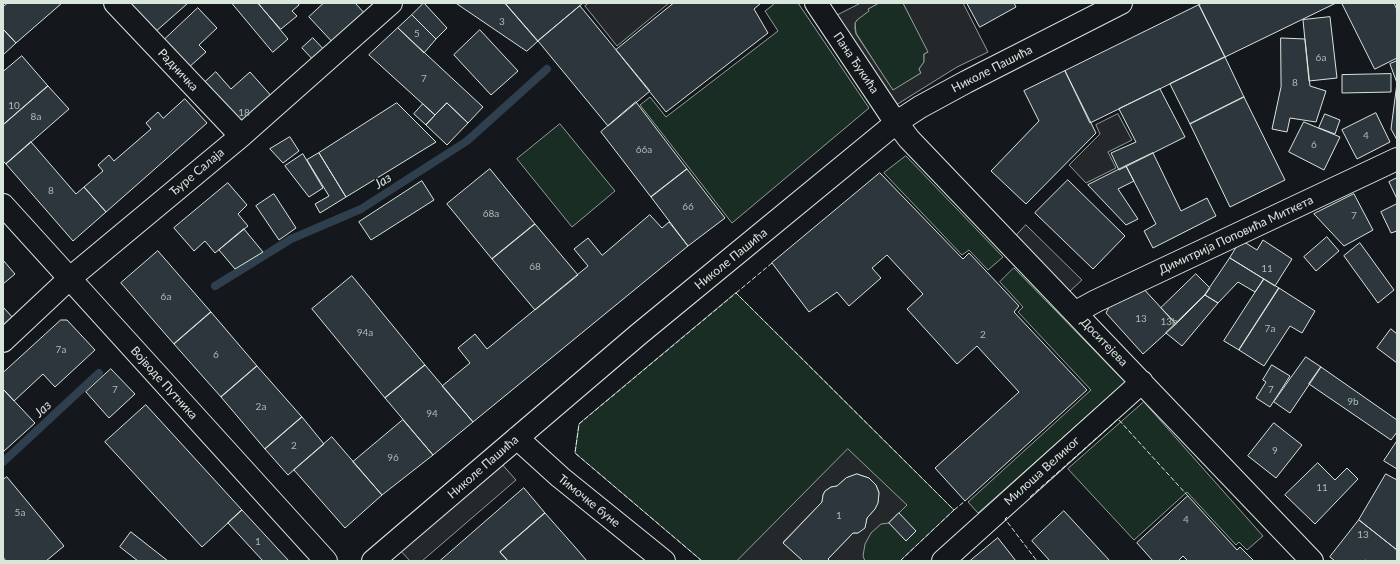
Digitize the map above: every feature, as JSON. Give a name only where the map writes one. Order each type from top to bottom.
[{"type":"street","name":"Радничка","points":[[115,3],[240,136]]},
{"type":"street","name":"Ђуре Салаја","points":[[3,341],[69,279],[240,136],[391,3]]},
{"type":"street","name":"Николе Пашића","points":[[373,561],[639,334],[897,122],[920,107],[966,82],[1121,3]]},
{"type":"street","name":"Пана Ђукића","points":[[822,5],[897,122]]},
{"type":"street","name":"Доситејева","points":[[897,122],[909,139],[1076,312],[1312,561]]},
{"type":"street","name":"Димитрија Поповића Миткета","points":[[1076,312],[1096,301],[1397,159]]},
{"type":"street","name":"Војводе Путника","points":[[3,206],[326,561]]},
{"type":"street","name":"Милоша Великог","points":[[943,561],[1142,382]]},
{"type":"street","name":"Тимочке буне","points":[[517,438],[560,477],[664,561]]},
{"type":"green space","points":[[772,3],[798,3],[869,108],[732,223],[640,105],[650,97],[666,117],[778,31],[765,11],[773,5]]},
{"type":"green space","points":[[879,3],[903,3],[929,52],[924,54],[924,62],[919,69],[921,73],[893,91],[856,33],[855,23],[857,20],[868,9]]},
{"type":"green space","points":[[560,124],[615,191],[572,227],[517,159]]},
{"type":"green space","points":[[906,156],[1003,257],[988,270],[969,250],[962,255],[884,173]]},
{"type":"green space","points":[[1014,268],[1125,382],[978,513],[968,502],[1091,390],[1018,312],[1023,307],[1000,282]]},
{"type":"green space","points":[[736,293],[954,510],[900,561],[702,561],[575,453],[579,424]]},
{"type":"green space","points":[[1144,402],[1263,536],[1247,550],[1239,542],[1236,545],[1187,492],[1134,540],[1068,469]]},
{"type":"shaded area","points":[[589,3],[669,3],[617,46],[585,6]]},
{"type":"shaded area","points":[[861,3],[879,3],[868,9],[869,11],[857,20],[855,23],[855,29],[856,34],[893,90],[921,73],[919,69],[924,62],[924,54],[928,52],[903,3],[963,3],[988,52],[957,67],[896,105],[836,16]]},
{"type":"shaded area","points":[[1118,114],[1132,140],[1108,152],[1116,168],[1086,183],[1069,165],[1100,134],[1096,125]]},
{"type":"shaded area","points":[[1026,225],[1082,280],[1070,291],[1015,237]]},
{"type":"shaded area","points":[[848,449],[907,505],[889,523],[881,524],[871,533],[865,544],[863,556],[865,561],[830,561],[828,559],[853,533],[858,533],[865,527],[867,518],[875,509],[878,502],[879,492],[876,485],[869,478],[857,474],[846,478],[837,486],[831,487],[825,491],[822,502],[783,542],[803,561],[737,561]]},
{"type":"shaded area","points":[[500,462],[516,480],[422,561],[410,561],[399,549]]},
{"type":"building","points":[[8,3],[62,3],[16,43],[3,29],[3,7]]},
{"type":"building","points":[[128,3],[188,3],[154,33]]},
{"type":"building","points":[[232,3],[258,3],[288,39],[273,52]]},
{"type":"building","points":[[258,3],[298,3],[299,5],[292,11],[297,16],[281,29]]},
{"type":"building","points":[[324,3],[358,3],[356,4],[367,16],[335,45],[309,17]]},
{"type":"building","points":[[424,3],[447,28],[436,39],[412,15]]},
{"type":"building","points":[[456,3],[505,3],[538,41],[527,51]]},
{"type":"building","points":[[505,3],[583,3],[538,41]]},
{"type":"building","points":[[674,3],[761,3],[754,9],[768,33],[666,112],[616,50]]},
{"type":"building","points":[[967,3],[1014,3],[1016,7],[980,27]]},
{"type":"building","points":[[1203,3],[1336,3],[1225,57],[1199,5]]},
{"type":"building","points":[[1342,3],[1394,3],[1397,10],[1397,58],[1375,69]]},
{"type":"building","points":[[1199,5],[1225,57],[1090,123],[1065,71]]},
{"type":"building","points":[[580,6],[650,91],[608,126],[538,41]]},
{"type":"building","points":[[198,8],[217,28],[199,45],[206,52],[188,68],[163,41]]},
{"type":"building","points":[[412,15],[436,39],[424,53],[398,28]]},
{"type":"building","points":[[1330,17],[1337,78],[1309,81],[1303,20]]},
{"type":"building","points":[[398,28],[483,107],[468,123],[447,103],[435,115],[369,55]]},
{"type":"building","points":[[3,29],[16,43],[3,55]]},
{"type":"building","points":[[480,30],[518,71],[491,95],[454,55]]},
{"type":"building","points":[[313,38],[328,54],[317,64],[302,48]]},
{"type":"building","points":[[1281,38],[1305,39],[1310,86],[1326,91],[1316,122],[1290,118],[1287,132],[1272,129],[1281,87]]},
{"type":"building","points":[[22,56],[48,86],[3,125],[3,72]]},
{"type":"building","points":[[1225,57],[1244,97],[1190,124],[1170,84]]},
{"type":"building","points":[[1397,61],[1397,83],[1390,64]]},
{"type":"building","points":[[1065,71],[1096,133],[1026,204],[991,171],[1039,121],[1024,91]]},
{"type":"building","points":[[216,72],[231,89],[250,72],[274,99],[243,128],[203,84]]},
{"type":"building","points":[[1391,74],[1391,92],[1342,93],[1342,75]]},
{"type":"building","points":[[1397,83],[1397,140],[1391,129]]},
{"type":"building","points":[[48,86],[69,109],[6,164],[3,161],[3,125]]},
{"type":"building","points":[[1160,89],[1185,137],[1119,170],[1111,153],[1136,142],[1119,109]]},
{"type":"building","points":[[1244,97],[1285,180],[1230,207],[1190,124]]},
{"type":"building","points":[[185,99],[207,123],[106,212],[84,187],[103,171],[98,165],[109,155],[114,161],[151,129],[146,123],[158,112],[163,118]]},
{"type":"building","points":[[636,102],[687,169],[651,197],[601,132]]},
{"type":"building","points":[[397,103],[436,142],[346,197],[319,153]]},
{"type":"building","points":[[447,103],[468,123],[447,145],[426,125]]},
{"type":"building","points":[[423,104],[435,115],[426,125],[414,114]]},
{"type":"building","points":[[1376,113],[1390,142],[1357,159],[1342,130]]},
{"type":"building","points":[[1325,114],[1340,120],[1335,134],[1319,128]]},
{"type":"building","points":[[1304,122],[1340,137],[1324,170],[1289,152]]},
{"type":"building","points":[[290,137],[299,151],[283,163],[270,149]]},
{"type":"building","points":[[31,142],[76,194],[84,187],[106,212],[73,241],[6,164]]},
{"type":"building","points":[[319,153],[346,197],[320,213],[315,204],[329,196],[307,160]]},
{"type":"building","points":[[1153,153],[1181,211],[1207,198],[1216,216],[1153,248],[1144,231],[1156,224],[1126,166]]},
{"type":"building","points":[[303,154],[323,188],[309,197],[285,166]]},
{"type":"building","points":[[1126,166],[1134,181],[1118,189],[1138,219],[1126,225],[1088,185]]},
{"type":"building","points":[[490,169],[535,224],[492,259],[447,204]]},
{"type":"building","points":[[687,169],[725,218],[688,246],[651,197]]},
{"type":"building","points":[[880,173],[963,259],[969,253],[1019,306],[1014,312],[1087,390],[965,501],[935,468],[1019,392],[977,346],[957,364],[907,309],[923,294],[887,255],[872,268],[881,278],[849,306],[837,292],[809,312],[772,263]]},
{"type":"building","points":[[1397,178],[1397,199],[1389,182]]},
{"type":"building","points":[[1068,180],[1125,236],[1093,269],[1035,213]]},
{"type":"building","points":[[422,181],[434,200],[371,240],[359,222]]},
{"type":"building","points":[[228,183],[247,205],[238,214],[248,226],[215,253],[205,241],[194,251],[174,228]]},
{"type":"building","points":[[274,194],[296,228],[279,240],[256,206]]},
{"type":"building","points":[[1354,194],[1373,230],[1344,246],[1314,214]]},
{"type":"building","points":[[1397,204],[1397,231],[1391,233],[1381,212]]},
{"type":"building","points":[[650,215],[662,228],[669,222],[688,246],[473,422],[442,386],[470,363],[458,348],[475,334],[487,349],[588,266],[574,249],[588,238],[602,255]]},
{"type":"building","points":[[535,224],[578,275],[535,310],[492,259]]},
{"type":"building","points":[[244,229],[263,252],[235,269],[219,250]]},
{"type":"building","points":[[1327,237],[1339,251],[1316,271],[1304,257]]},
{"type":"building","points":[[1241,240],[1257,250],[1263,240],[1292,259],[1275,286],[1230,258]]},
{"type":"building","points":[[1360,243],[1394,290],[1378,303],[1344,256]]},
{"type":"building","points":[[158,251],[211,312],[174,344],[121,283]]},
{"type":"building","points":[[1230,258],[1264,279],[1255,292],[1238,282],[1218,303],[1205,295]]},
{"type":"building","points":[[3,260],[15,274],[3,284]]},
{"type":"building","points":[[1196,274],[1210,288],[1176,324],[1161,308]]},
{"type":"building","points":[[352,276],[425,365],[385,398],[312,309]]},
{"type":"building","points":[[1264,279],[1279,288],[1239,350],[1224,341]]},
{"type":"building","points":[[1141,286],[1176,324],[1143,354],[1106,313],[1111,303]]},
{"type":"building","points":[[1279,288],[1315,311],[1302,333],[1290,326],[1264,366],[1239,350]]},
{"type":"building","points":[[1205,295],[1218,303],[1182,346],[1166,333]]},
{"type":"building","points":[[3,307],[15,320],[3,330]]},
{"type":"building","points":[[211,312],[257,366],[221,397],[174,344]]},
{"type":"building","points":[[61,320],[67,320],[95,350],[55,387],[43,374],[14,401],[3,389],[3,373]]},
{"type":"building","points":[[1391,329],[1397,334],[1397,363],[1377,348]]},
{"type":"building","points":[[1306,357],[1321,367],[1290,413],[1274,402]]},
{"type":"building","points":[[425,365],[473,422],[433,455],[385,398]]},
{"type":"building","points":[[1272,365],[1290,376],[1270,407],[1256,398],[1266,382],[1263,380]]},
{"type":"building","points":[[257,366],[302,417],[265,449],[221,397]]},
{"type":"building","points":[[1321,367],[1397,420],[1397,432],[1391,440],[1309,384]]},
{"type":"building","points":[[111,369],[135,394],[109,418],[86,392]]},
{"type":"building","points":[[3,389],[35,423],[3,452]]},
{"type":"building","points":[[146,405],[242,510],[202,547],[105,442]]},
{"type":"building","points":[[302,417],[324,444],[288,475],[265,449]]},
{"type":"building","points":[[403,420],[433,455],[382,495],[353,462]]},
{"type":"building","points":[[1274,423],[1302,445],[1276,478],[1248,456]]},
{"type":"building","points":[[332,437],[382,495],[345,528],[294,470]]},
{"type":"building","points":[[1397,441],[1397,469],[1384,461]]},
{"type":"building","points":[[1318,463],[1335,480],[1347,468],[1358,479],[1315,524],[1285,495]]},
{"type":"building","points":[[857,474],[869,478],[876,485],[879,493],[878,503],[867,518],[865,528],[858,533],[853,533],[828,559],[830,561],[803,561],[783,543],[822,502],[825,491],[831,487],[837,486],[846,478]]},
{"type":"building","points":[[1386,474],[1397,480],[1397,550],[1359,520]]},
{"type":"building","points":[[7,477],[64,546],[46,561],[6,561],[3,557],[3,480]]},
{"type":"building","points":[[524,488],[545,513],[500,552],[508,561],[440,561]]},
{"type":"building","points":[[1188,496],[1237,550],[1240,547],[1254,561],[1188,561],[1183,556],[1178,561],[1153,561],[1137,543]]},
{"type":"building","points":[[242,510],[289,561],[263,561],[228,523]]},
{"type":"building","points":[[1064,511],[1110,561],[1050,561],[1032,541]]},
{"type":"building","points":[[545,513],[587,561],[508,561],[500,552]]},
{"type":"building","points":[[899,513],[916,531],[906,541],[889,523]]},
{"type":"building","points":[[1359,520],[1397,550],[1397,561],[1335,561],[1330,557]]},
{"type":"building","points":[[131,532],[168,561],[138,561],[120,547]]},
{"type":"building","points":[[998,538],[1016,561],[970,561]]},
{"type":"waterway","name":"Јаз","points":[[215,286],[291,239],[361,209],[467,141],[547,69]]},
{"type":"waterway","name":"Јаз","points":[[3,462],[99,373]]},
{"type":"fence","points":[[736,293],[772,263]]},
{"type":"fence","points":[[702,561],[575,453],[579,424],[736,293],[954,510],[900,561]]},
{"type":"fence","points":[[1030,497],[1118,419],[1188,496]]},
{"type":"fence","points":[[954,510],[965,501]]},
{"type":"fence","points":[[1007,517],[1005,519],[1037,561]]}]
